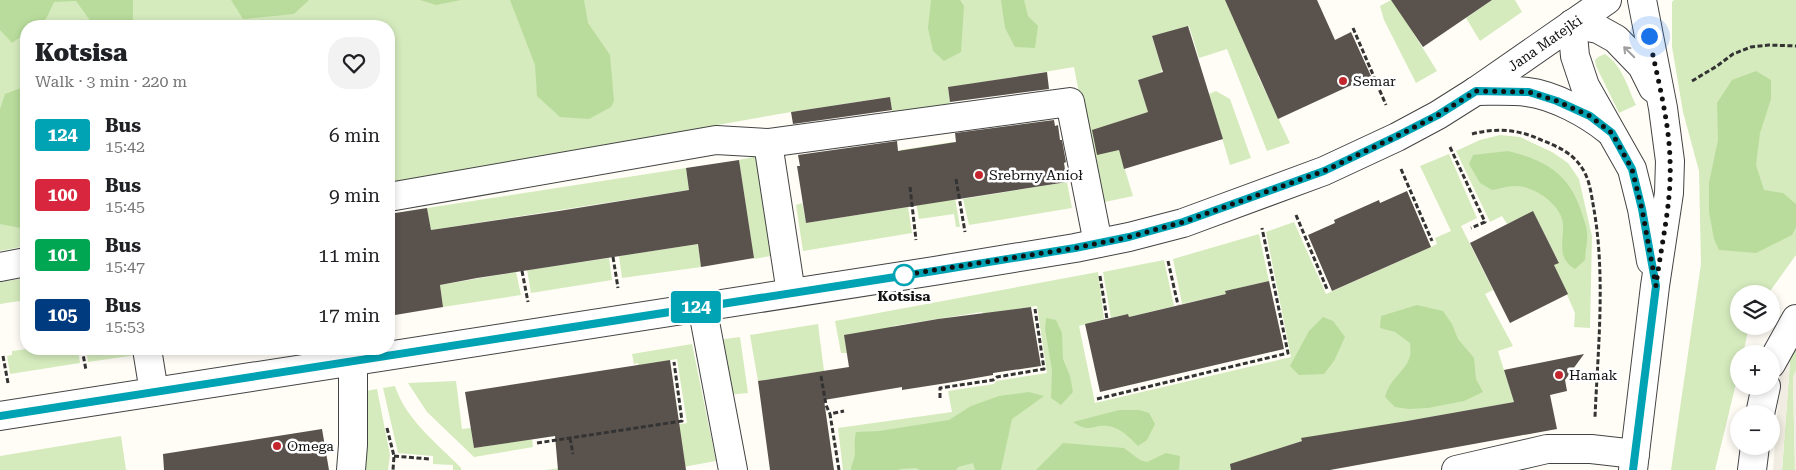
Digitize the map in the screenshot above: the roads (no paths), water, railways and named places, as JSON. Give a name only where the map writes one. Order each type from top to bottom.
[{"type":"street","name":"Jana Matejki","points":[[395,348],[791,293],[1075,248],[1099,255],[1129,237],[1183,222],[1324,171],[1397,136],[1438,115],[1476,91],[1607,0]]},
{"type":"street","points":[[1456,470],[1547,449],[1591,449],[1634,462],[1669,193],[1670,161],[1663,108],[1642,0]]},
{"type":"street","points":[[1656,286],[1642,209],[1632,169],[1585,86],[1575,56],[1572,24],[1598,29],[1616,39],[1642,66],[1663,108]]},
{"type":"street","points":[[1476,91],[1529,92],[1557,101],[1590,116],[1612,133]]},
{"type":"street","points":[[395,196],[716,140],[768,143],[1070,102],[1099,255]]},
{"type":"street","points":[[768,143],[791,293]]},
{"type":"street","points":[[0,266],[20,263]]},
{"type":"street","points":[[702,306],[733,470]]},
{"type":"street","points":[[1780,348],[1796,319]]},
{"type":"street","points":[[148,355],[154,392]]},
{"type":"street","name":"Jana Matejki","points":[[0,416],[154,392],[348,355]]},
{"type":"street","points":[[351,470],[353,445],[353,355]]},
{"type":"street","points":[[1752,470],[1754,455]]},
{"type":"place","name":"Semar","points":[[1343,81]]},
{"type":"place","name":"Srebrny Anioł","points":[[979,175]]},
{"type":"place","name":"Kotsisa","points":[[904,275]]},
{"type":"place","name":"Hamak","points":[[1559,375]]},
{"type":"place","name":"Omega","points":[[277,446]]}]
